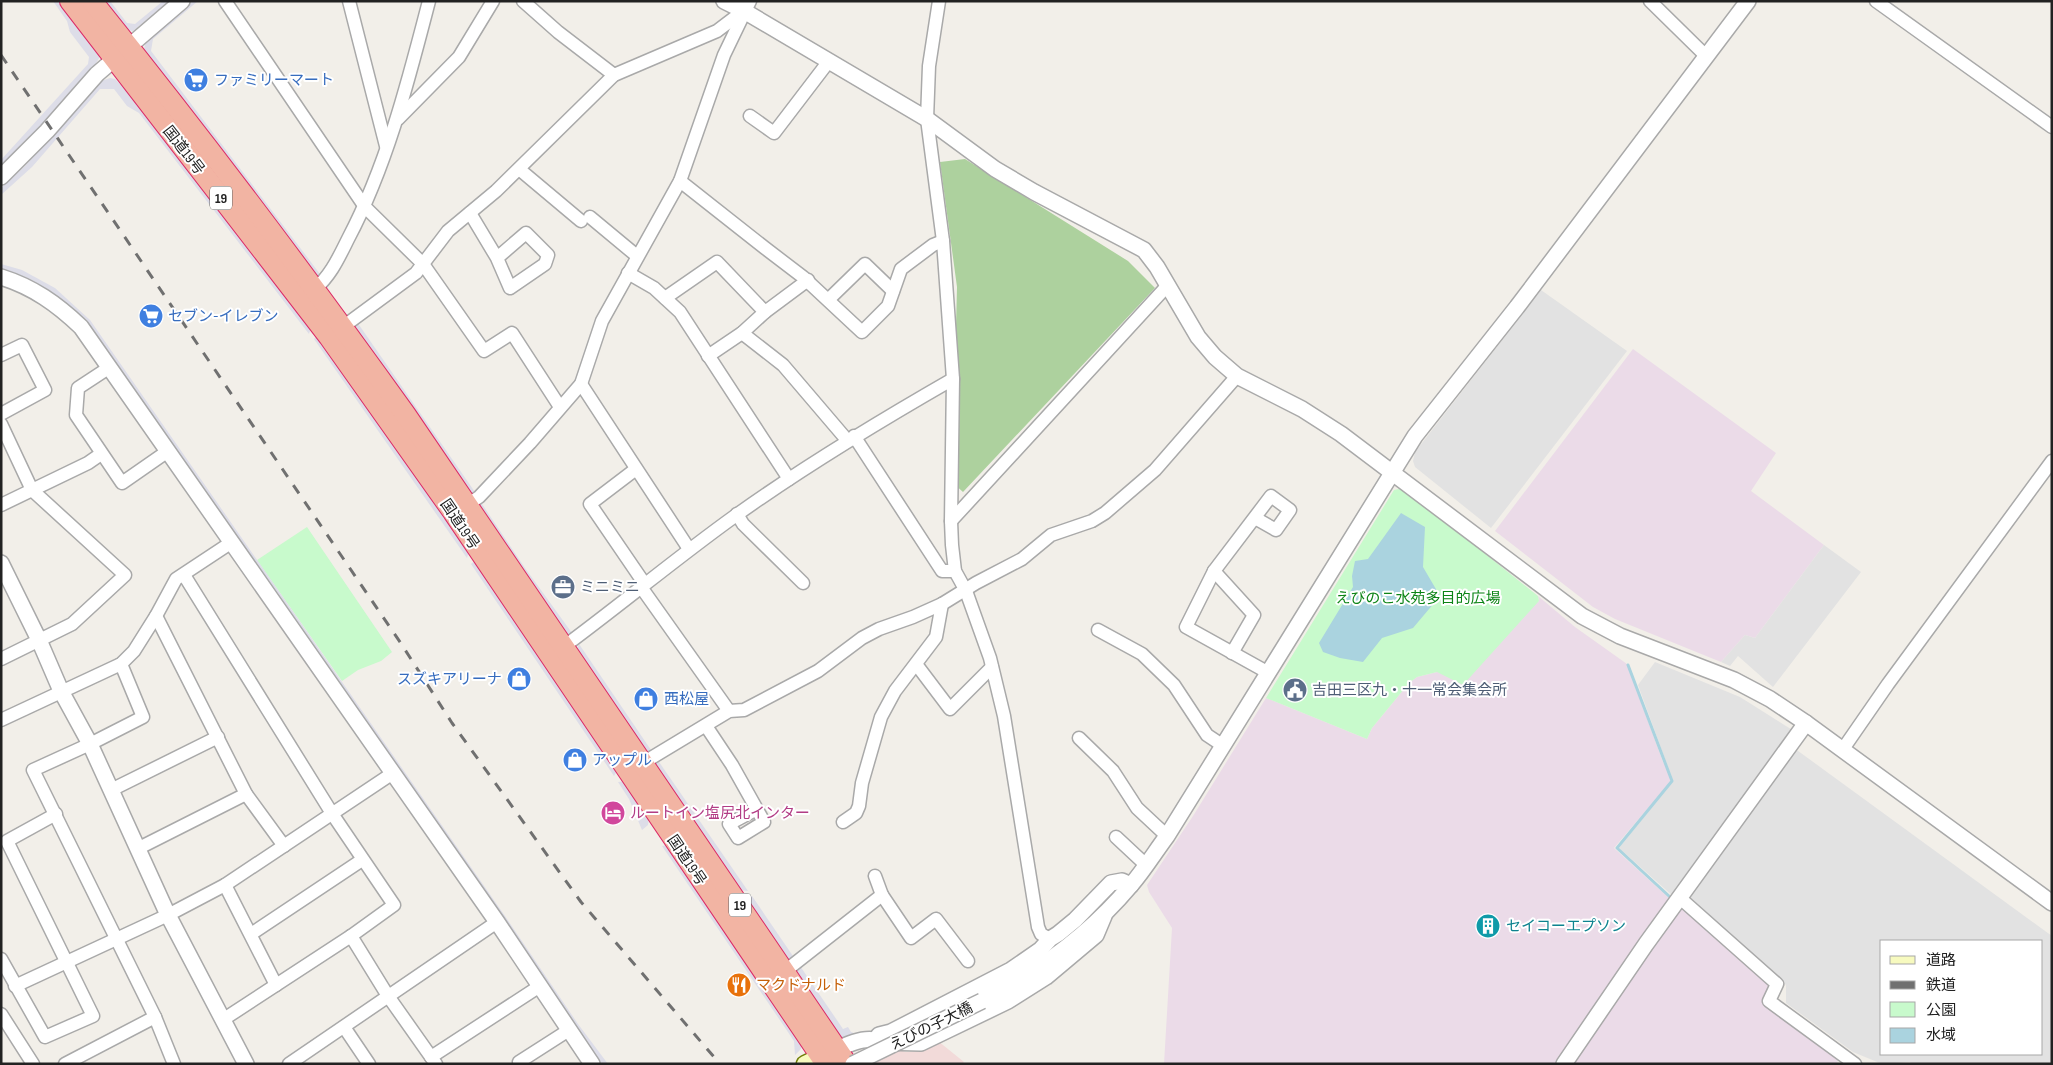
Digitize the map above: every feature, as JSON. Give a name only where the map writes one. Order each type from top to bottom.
[{"type":"highway","name":"国道19号","points":[[70,1],[189,123],[314,290],[336,332]]},
{"type":"highway","name":"国道19号","points":[[92,1],[121,53],[336,332],[460,508],[635,767],[827,1059]]},
{"type":"highway","name":"国道19号","points":[[635,767],[736,898],[784,972],[827,1059]]},
{"type":"street","points":[[1,177],[18,162],[97,74],[182,1]]},
{"type":"street","points":[[225,1],[364,207],[423,264],[484,350],[512,334],[560,407]]},
{"type":"street","points":[[350,1],[386,146]]},
{"type":"street","points":[[314,290],[327,279],[364,207],[396,120],[429,1]]},
{"type":"street","points":[[396,120],[460,57],[493,1]]},
{"type":"street","points":[[523,1],[558,32],[614,75]]},
{"type":"street","points":[[724,1],[747,6],[830,61],[927,119],[995,169],[1034,192],[1144,250],[1168,285],[1198,337],[1215,357],[1237,376],[1302,410],[1341,434],[1582,616],[1620,636],[1734,680],[1770,699],[1806,723],[2052,902]]},
{"type":"street","points":[[939,1],[929,66],[927,119],[943,241],[953,379],[951,521],[955,571],[966,590],[992,667],[1004,716],[1038,927],[1041,934],[1050,939]]},
{"type":"street","points":[[1650,1],[1706,56]]},
{"type":"street","name":"えびの子大橋","points":[[853,1064],[982,1001],[1036,970],[1069,946],[1131,885],[1167,836],[1415,436],[1523,299],[1748,1]]},
{"type":"street","points":[[1876,1],[2052,127]]},
{"type":"street","points":[[336,332],[416,273],[448,231],[519,168],[614,75],[717,31],[747,6]]},
{"type":"street","points":[[460,508],[479,498],[581,384],[602,321],[680,181],[724,55],[747,6]]},
{"type":"street","points":[[750,116],[774,133],[830,61]]},
{"type":"street","points":[[519,168],[637,256]]},
{"type":"street","points":[[680,181],[808,280],[862,332],[888,306],[901,269],[933,245],[943,241]]},
{"type":"street","points":[[470,213],[497,258]]},
{"type":"street","points":[[665,298],[717,262],[765,312]]},
{"type":"street","points":[[829,299],[865,264],[893,291]]},
{"type":"street","points":[[628,273],[654,288],[680,312],[789,479]]},
{"type":"street","points":[[1,277],[22,284],[62,308],[80,327],[110,367],[393,773],[592,1064]]},
{"type":"street","points":[[708,356],[742,333],[765,312],[808,280]]},
{"type":"street","points":[[951,521],[1168,285]]},
{"type":"street","points":[[742,333],[783,365],[850,438],[942,571],[955,571]]},
{"type":"street","points":[[1,355],[22,345],[44,390],[1,414]]},
{"type":"street","points":[[110,367],[78,388],[76,415],[101,454],[122,483],[168,451]]},
{"type":"street","points":[[635,767],[729,712],[744,710],[818,672],[862,638],[879,629],[913,618],[942,604],[1022,559],[1051,535],[1092,521],[1105,513],[1155,470],[1237,376]]},
{"type":"street","points":[[557,651],[737,514],[850,438],[953,379]]},
{"type":"street","points":[[581,384],[689,549]]},
{"type":"street","points":[[1,424],[32,490],[125,575],[72,624],[1,659]]},
{"type":"street","points":[[1,505],[88,464],[101,454]]},
{"type":"street","points":[[1842,749],[2052,461]]},
{"type":"street","points":[[636,469],[590,504],[729,712]]},
{"type":"street","points":[[737,514],[743,524],[803,584]]},
{"type":"street","points":[[1254,518],[1214,571],[1186,627],[1267,672]]},
{"type":"street","points":[[1,720],[61,690],[120,664],[134,650],[156,616],[176,579],[232,542]]},
{"type":"street","points":[[1,563],[61,690],[90,744],[168,915],[246,1064]]},
{"type":"street","points":[[1214,571],[1254,615],[1232,653]]},
{"type":"street","points":[[184,575],[333,815],[394,905],[351,936],[224,1019]]},
{"type":"street","points":[[842,822],[856,813],[859,806],[862,783],[880,717],[895,691],[936,637],[942,604]]},
{"type":"street","points":[[156,616],[246,794],[284,846]]},
{"type":"street","points":[[1098,630],[1142,654],[1174,685],[1207,735],[1222,745]]},
{"type":"street","points":[[120,664],[143,717],[33,770],[155,1017],[174,1064]]},
{"type":"street","points":[[916,664],[950,709],[992,667]]},
{"type":"street","points":[[1564,1064],[1622,976],[1806,723]]},
{"type":"street","points":[[706,726],[732,765],[756,809]]},
{"type":"street","points":[[111,790],[218,737]]},
{"type":"street","points":[[1079,738],[1113,771],[1137,808],[1167,836]]},
{"type":"street","points":[[15,986],[168,915],[225,885],[333,815],[393,773]]},
{"type":"street","points":[[137,849],[246,794]]},
{"type":"street","points":[[1,959],[45,1037],[93,1016],[7,841],[56,814]]},
{"type":"street","points":[[1116,837],[1146,865]]},
{"type":"street","points":[[251,934],[362,860]]},
{"type":"street","points":[[875,876],[882,895],[911,938],[936,919],[968,961]]},
{"type":"street","points":[[876,1039],[880,1035],[891,1032],[1011,970],[1040,950],[1050,939],[1075,920],[1110,883],[1122,881],[1131,885]]},
{"type":"street","points":[[225,885],[276,985]]},
{"type":"street","points":[[784,972],[882,895]]},
{"type":"street","points":[[1680,898],[1776,984],[1769,1001],[1848,1062]]},
{"type":"street","points":[[827,1059],[863,1040],[876,1039],[881,1042],[921,1043],[1008,1001],[1046,977],[1096,935],[1105,912]]},
{"type":"street","points":[[297,1062],[388,996],[496,922]]},
{"type":"street","points":[[351,936],[388,996],[434,1061],[540,986]]},
{"type":"street","points":[[65,1064],[155,1017]]},
{"type":"street","points":[[2,1018],[33,1064]]},
{"type":"street","points":[[344,1027],[369,1064]]},
{"type":"street","points":[[520,1064],[519,1062],[569,1030]]},
{"type":"shaded area","points":[[53,1],[63,1],[101,55],[92,70],[30,138],[1,166],[1,160],[88,64],[89,57],[70,32],[67,21]]},
{"type":"shaded area","points":[[100,1],[110,1],[127,23],[135,24],[163,1],[169,1],[133,31],[124,30]]},
{"type":"shaded area","points":[[192,1],[198,1],[153,39],[151,51],[323,278],[316,280],[144,50],[148,39]]},
{"type":"shaded area","points":[[110,78],[115,79],[130,96],[150,113],[312,325],[309,334],[139,113],[127,106],[114,89],[100,89],[32,167],[1,195],[1,188],[25,166],[101,81]]},
{"type":"shaded area","points":[[1,264],[22,270],[55,288],[90,320],[505,916],[578,1024],[608,1064],[601,1064],[589,1048],[76,313],[50,291],[25,277],[1,269]]},
{"type":"shaded area","points":[[1541,290],[1627,351],[1491,528],[1415,467],[1413,461],[1415,452]]},
{"type":"shaded area","points":[[357,322],[477,495],[471,494],[352,326]]},
{"type":"shaded area","points":[[318,335],[469,551],[467,558],[314,339]]},
{"type":"shaded area","points":[[1633,349],[1776,453],[1751,491],[1824,545],[1755,638],[1745,635],[1721,662],[1615,619],[1593,607],[1495,531]]},
{"type":"shaded area","points":[[480,501],[572,633],[566,634],[477,507]]},
{"type":"shaded area","points":[[1824,545],[1861,572],[1773,687],[1738,656],[1730,666],[1721,662],[1745,635],[1755,638]]},
{"type":"shaded area","points":[[475,561],[617,771],[614,776],[471,564]]},
{"type":"shaded area","name":"セイコーエプソン","points":[[1538,596],[1575,627],[1627,664],[1668,771],[1671,781],[1614,848],[1669,898],[1771,985],[1763,1004],[1838,1060],[1837,1064],[1164,1064],[1172,928],[1149,892],[1147,885],[1193,816],[1266,698],[1367,739],[1372,728],[1409,683],[1417,677],[1437,672],[1539,601]]},
{"type":"shaded area","points":[[579,644],[653,753],[647,755],[576,652]]},
{"type":"shaded area","points":[[1655,662],[1740,697],[1794,731],[1674,897],[1619,848],[1673,781],[1638,685]]},
{"type":"shaded area","points":[[1794,748],[2052,936],[2052,1064],[1911,1064],[1910,1062],[1882,1064],[1853,1052],[1786,1003],[1786,985],[1687,896]]},
{"type":"shaded area","points":[[657,759],[748,891],[738,890],[654,767],[654,761]]},
{"type":"shaded area","points":[[627,781],[649,818],[648,825],[642,830],[629,799],[618,782]]},
{"type":"shaded area","points":[[667,845],[802,1044],[801,1049],[795,1055],[794,1041],[662,846]]},
{"type":"shaded area","points":[[752,896],[795,959],[787,960],[747,899]]},
{"type":"shaded area","points":[[800,966],[843,1029],[848,1027],[851,1032],[860,1035],[840,1039],[794,971]]},
{"type":"shaded area","points":[[938,1041],[964,1062],[962,1064],[866,1064],[897,1049],[906,1052],[920,1051]]},
{"type":"green space","points":[[965,159],[1128,261],[1155,288],[963,492],[952,482],[957,287],[940,162]]},
{"type":"green space","name":"えびのこ水苑多目的広場","points":[[1403,488],[1538,596],[1539,601],[1463,685],[1437,672],[1417,677],[1409,683],[1372,728],[1367,739],[1266,698],[1394,490]]},
{"type":"green space","points":[[307,527],[392,652],[381,661],[358,670],[342,681],[257,560]]},
{"type":"water","points":[[1401,513],[1425,527],[1423,567],[1440,596],[1413,628],[1382,638],[1363,662],[1340,658],[1323,652],[1319,643],[1353,587],[1352,576],[1355,561],[1368,559]]},
{"type":"waterway","points":[[1628,665],[1672,781],[1617,848],[1670,897]]},
{"type":"railway","points":[[1,55],[402,645],[452,723],[581,902],[720,1064]]},
{"type":"place","name":"ファミリーマート","points":[[196,80]]},
{"type":"place","name":"セブン-イレブン","points":[[151,316]]},
{"type":"place","name":"ミニミニ","points":[[563,587]]},
{"type":"place","name":"スズキアリーナ","points":[[519,679]]},
{"type":"place","name":"吉田三区九・十一常会集会所","points":[[1295,690]]},
{"type":"place","name":"西松屋","points":[[646,699]]},
{"type":"place","name":"アップル","points":[[575,760]]},
{"type":"place","name":"ルートイン塩尻北インター","points":[[613,813]]},
{"type":"place","name":"セイコーエプソン","points":[[1488,926]]},
{"type":"place","name":"マクドナルド","points":[[739,985]]}]
